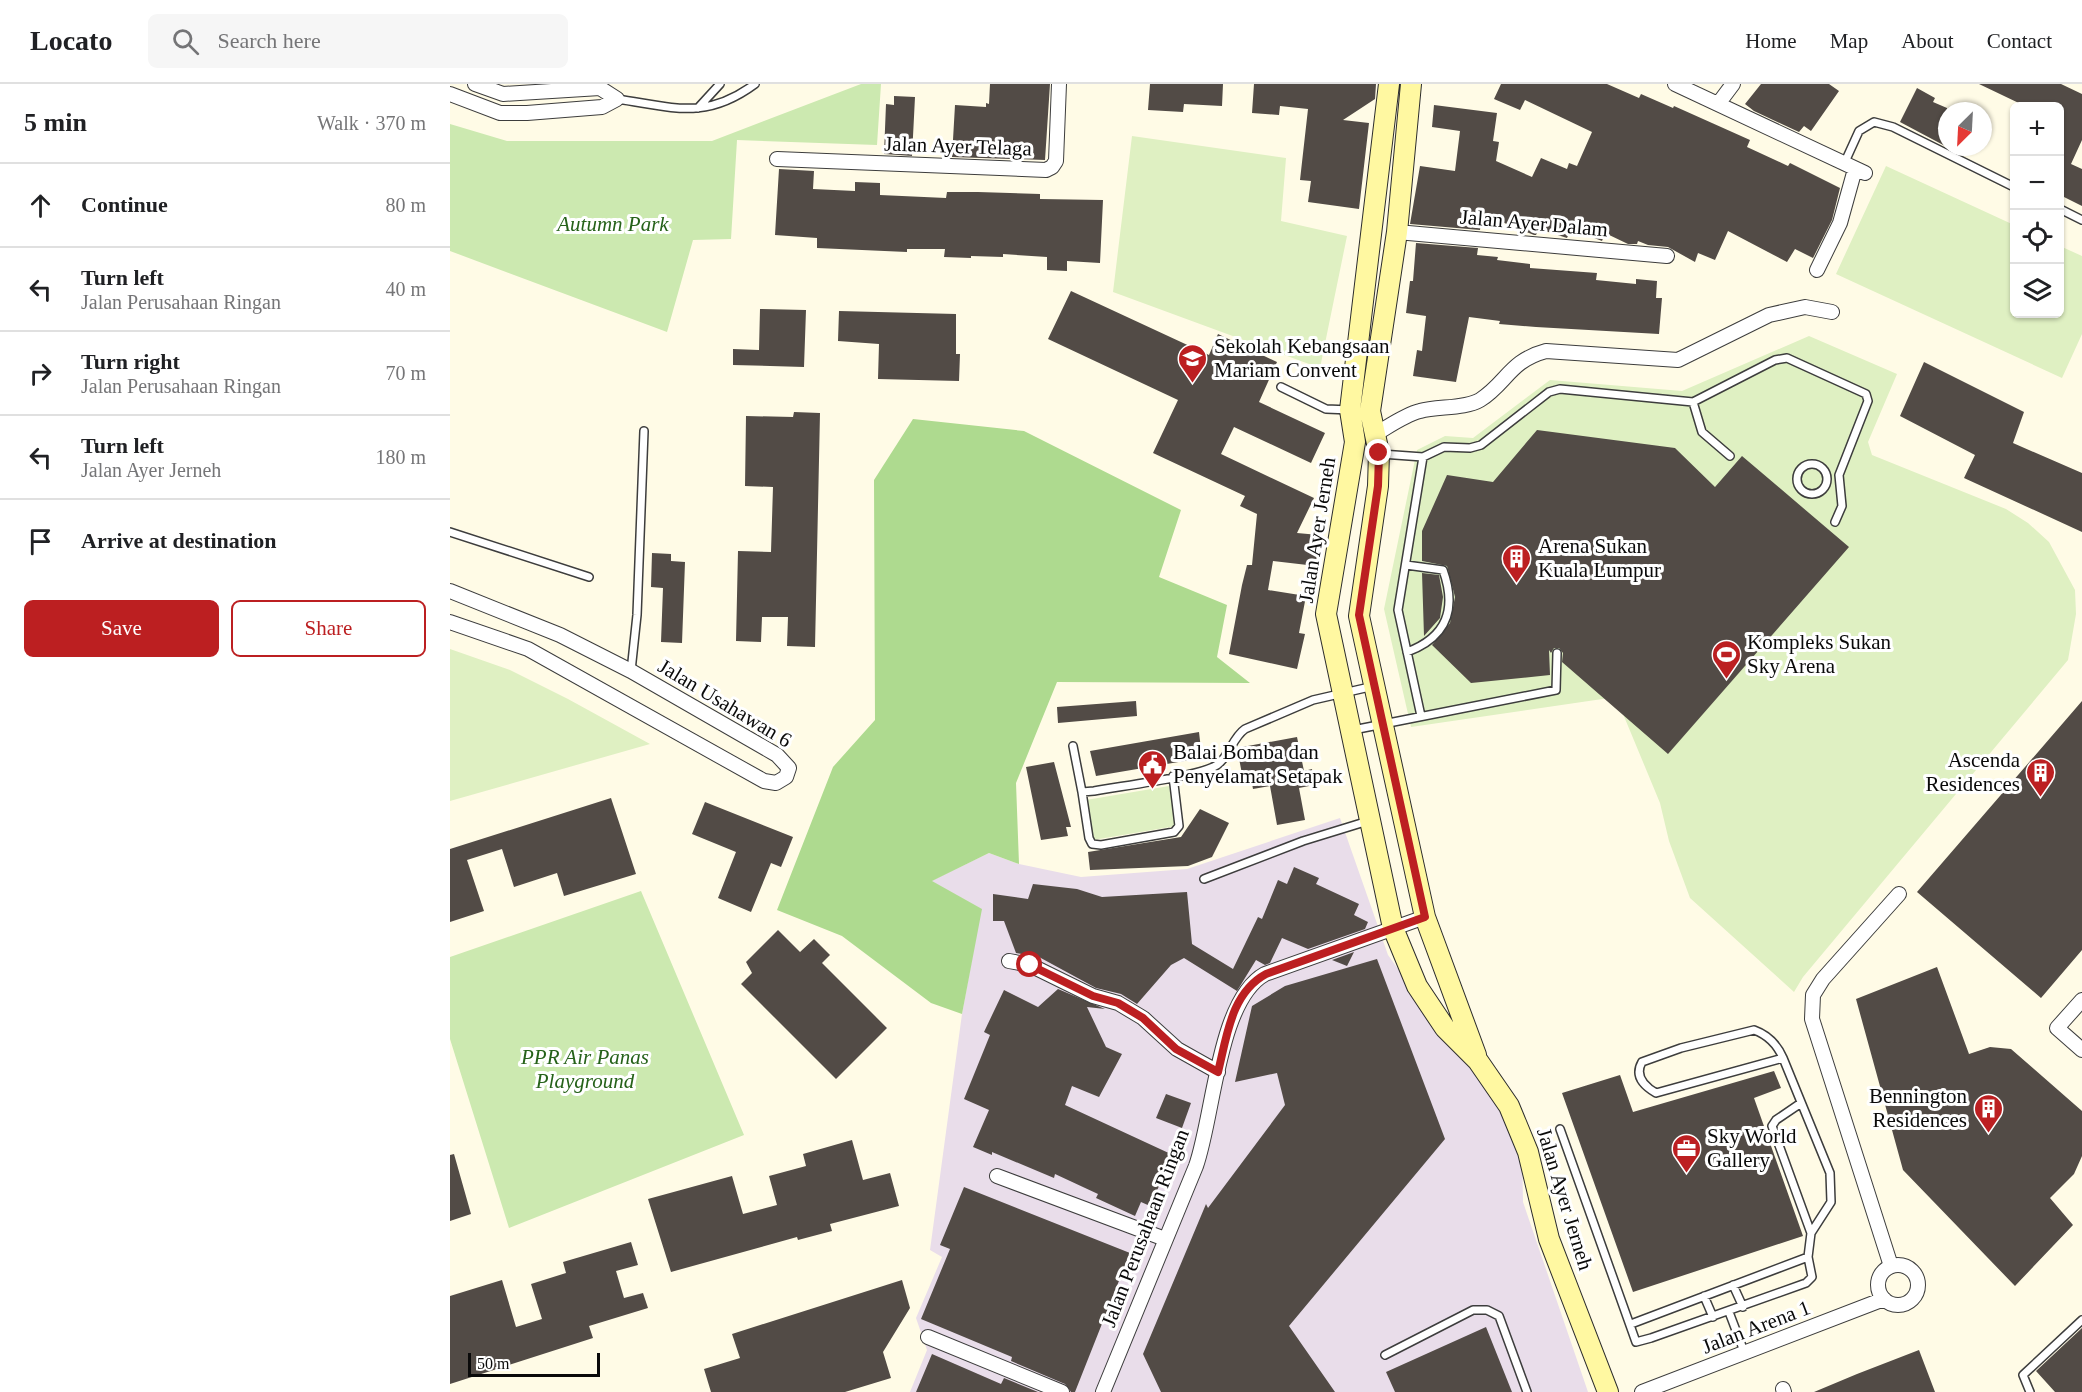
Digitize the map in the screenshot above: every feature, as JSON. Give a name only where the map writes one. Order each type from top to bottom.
[{"type":"main road","name":"Jalan Ayer Jerneh","points":[[1389,84],[1360,410],[1376,444],[1378,486],[1359,615],[1425,917],[1478,1061]]},
{"type":"main road","name":"Jalan Ayer Jerneh","points":[[1411,84],[1397,232],[1360,410],[1326,614],[1394,928],[1417,986],[1445,1028],[1478,1061],[1509,1106],[1528,1152],[1549,1239],[1608,1392]]},
{"type":"street","points":[[450,94],[500,113],[602,107],[616,99],[600,88],[565,88],[503,94],[475,84]]},
{"type":"street","name":"Jalan Ayer Telaga","points":[[777,159],[1046,171],[1056,161],[1059,84]]},
{"type":"street","points":[[1675,84],[1854,169],[1840,223],[1817,270]]},
{"type":"street","points":[[1718,104],[1733,84]]},
{"type":"street","name":"Jalan Ayer Dalam","points":[[1397,232],[1667,256]]},
{"type":"street","points":[[1376,444],[1418,411],[1444,405],[1467,405],[1480,400],[1526,356],[1546,351],[1678,360],[1768,315],[1805,307],[1832,312]]},
{"type":"street","name":"Jalan Usahawan 6","points":[[450,591],[560,635],[631,671],[777,755],[789,768],[786,777],[776,783],[764,781],[528,650],[450,622]]},
{"type":"street","points":[[1891,1266],[1812,1019],[1813,995],[1823,979],[1899,894]]},
{"type":"street","name":"Jalan Perusahaan Ringan","points":[[1105,1387],[1204,1143],[1232,1016],[1242,994],[1253,981],[1266,974],[1425,917]]},
{"type":"street","points":[[1009,961],[1030,965],[1093,996],[1118,1003],[1143,1018],[1176,1049],[1218,1072]]},
{"type":"street","points":[[2082,1000],[2058,1028],[2082,1050]]},
{"type":"street","points":[[997,1176],[1165,1239]]},
{"type":"street","points":[[1891,1266],[1906,1266],[1912,1271],[1918,1285],[1917,1292],[1906,1303],[1898,1305],[1884,1299],[1878,1284],[1880,1277],[1891,1266]]},
{"type":"street","name":"Jalan Arena 1","points":[[1642,1392],[1884,1299]]},
{"type":"street","points":[[928,1337],[1062,1392]]},
{"type":"street","points":[[1105,1387],[1120,1392]]},
{"type":"lane","points":[[697,110],[720,84]]},
{"type":"lane","points":[[616,99],[697,110],[735,99],[755,84]]},
{"type":"lane","points":[[563,110],[565,88]]},
{"type":"lane","points":[[1854,169],[1859,131],[1874,122],[1893,127],[2010,185]]},
{"type":"lane","points":[[2062,210],[2082,220]]},
{"type":"lane","points":[[1376,444],[1423,457],[1444,447],[1470,448],[1481,445],[1549,392],[1560,389],[1693,402],[1775,360],[1787,358],[1866,394],[1868,401],[1839,475],[1842,506],[1835,522]]},
{"type":"lane","points":[[1281,387],[1326,409],[1360,410]]},
{"type":"lane","points":[[1693,402],[1702,432],[1731,456]]},
{"type":"lane","points":[[631,671],[637,615],[644,431]]},
{"type":"lane","points":[[1421,716],[1398,610],[1423,457]]},
{"type":"lane","points":[[1811,464],[1820,466],[1827,478],[1824,488],[1816,493],[1806,492],[1798,481],[1799,471],[1811,464]]},
{"type":"lane","points":[[1827,478],[1839,475]]},
{"type":"lane","points":[[450,532],[589,577]]},
{"type":"lane","points":[[1406,565],[1443,570],[1450,590],[1446,625],[1424,646],[1407,652]]},
{"type":"lane","points":[[1351,730],[1556,690],[1557,653]]},
{"type":"lane","points":[[1082,792],[1197,773],[1217,765],[1239,733],[1245,729],[1312,700],[1374,686]]},
{"type":"lane","points":[[1073,746],[1089,838],[1092,844],[1101,845],[1174,832],[1179,826],[1173,776]]},
{"type":"lane","points":[[1204,879],[1303,841],[1370,820]]},
{"type":"lane","points":[[1783,1058],[1656,1093],[1646,1087],[1640,1078],[1638,1068],[1642,1062],[1681,1048],[1754,1030],[1765,1034],[1779,1049],[1783,1058],[1830,1173],[1831,1202],[1810,1233]]},
{"type":"lane","points":[[1560,1129],[1636,1342],[1743,1307],[1806,1283],[1812,1277],[1808,1257],[1810,1233],[1772,1126],[1776,1120],[1801,1103]]},
{"type":"lane","points":[[1631,1324],[1808,1257]]},
{"type":"lane","points":[[1733,1285],[1743,1307]]},
{"type":"lane","points":[[1704,1296],[1713,1317]]},
{"type":"lane","points":[[1385,1355],[1473,1310],[1487,1310],[1499,1316],[1527,1392]]},
{"type":"lane","points":[[1729,1312],[1745,1354]]},
{"type":"lane","points":[[2030,1392],[2023,1375],[2082,1320]]},
{"type":"shaded area","points":[[1340,818],[1388,955],[1461,1057],[1492,1094],[1522,1151],[1523,1202],[1588,1392],[910,1392],[927,1350],[916,1318],[942,1257],[930,1250],[962,1014],[981,909],[931,881],[989,853],[1019,864],[1081,877],[1187,869]]},
{"type":"green space","name":"Autumn Park","points":[[861,84],[881,84],[877,145],[737,140],[731,239],[693,240],[667,332],[450,251],[450,124],[507,141],[712,141]]},
{"type":"green space","points":[[1132,136],[1286,158],[1281,221],[1347,236],[1320,368],[1113,292]]},
{"type":"green space","points":[[1886,166],[2010,223],[2010,318],[2064,318],[2064,248],[2082,256],[2082,334],[2062,378],[1836,274]]},
{"type":"green space","name":"Kompleks Sukan Sky Arena","points":[[1809,336],[1897,374],[1868,442],[1872,455],[2006,509],[2028,523],[2049,542],[2075,590],[2076,614],[2068,660],[1803,977],[1794,992],[1690,898],[1669,841],[1660,803],[1616,697],[1411,727],[1384,609],[1417,450],[1445,436],[1473,438],[1550,380],[1682,391]]},
{"type":"green space","points":[[913,419],[1024,431],[1181,510],[1159,577],[1227,605],[1217,657],[1250,683],[1057,682],[1016,783],[1019,864],[989,853],[932,881],[982,909],[962,1014],[931,1003],[842,936],[777,910],[833,767],[875,720],[874,480]]},
{"type":"green space","points":[[450,649],[510,670],[650,744],[450,801]]},
{"type":"green space","points":[[1169,786],[1176,826],[1093,840],[1086,800]]},
{"type":"green space","name":"PPR Air Panas Playground","points":[[641,891],[744,1135],[509,1228],[450,1039],[450,957]]},
{"type":"building","points":[[990,84],[1050,84],[1045,160],[952,157],[955,105],[986,107],[986,103],[989,104]]},
{"type":"building","points":[[1150,84],[1223,84],[1222,106],[1184,104],[1183,112],[1148,110]]},
{"type":"building","points":[[1254,84],[1376,84],[1375,99],[1343,120],[1369,123],[1359,209],[1308,202],[1311,181],[1300,180],[1308,109],[1280,106],[1279,115],[1252,113]]},
{"type":"building","points":[[1501,84],[1607,84],[1639,98],[1641,94],[1673,108],[1674,106],[1750,140],[1747,147],[1788,166],[1790,163],[1840,188],[1832,220],[1813,258],[1795,249],[1787,262],[1728,231],[1715,260],[1698,253],[1695,262],[1668,247],[1648,245],[1638,241],[1637,244],[1628,244],[1605,233],[1602,241],[1571,229],[1567,238],[1539,229],[1534,235],[1482,214],[1480,230],[1410,224],[1420,166],[1455,171],[1460,131],[1432,127],[1434,105],[1497,113],[1493,141],[1499,142],[1496,161],[1532,177],[1541,158],[1567,169],[1569,163],[1577,166],[1592,132],[1525,100],[1520,110],[1494,99]]},
{"type":"building","points":[[1761,84],[1829,84],[1839,91],[1811,131],[1804,126],[1799,132],[1754,111],[1745,104]]},
{"type":"building","points":[[1979,84],[2061,84],[2082,94],[2082,140],[2071,164],[2082,169],[2082,206],[2064,197],[2064,102],[2017,102]]},
{"type":"building","points":[[1917,88],[1935,98],[1933,102],[1938,104],[1938,142],[1900,122]]},
{"type":"building","points":[[894,96],[915,97],[912,156],[884,154],[886,104],[894,105]]},
{"type":"building","points":[[779,169],[814,171],[813,189],[855,191],[855,182],[880,183],[880,195],[946,198],[947,192],[978,192],[1040,194],[1040,199],[1103,200],[1100,263],[1067,261],[1067,271],[1047,270],[1047,257],[1003,254],[1003,257],[944,257],[945,249],[907,249],[907,252],[817,248],[817,238],[775,235]]},
{"type":"building","points":[[1416,243],[1478,248],[1477,255],[1530,264],[1530,268],[1597,273],[1596,280],[1636,284],[1636,279],[1657,281],[1656,298],[1662,298],[1659,334],[1499,324],[1500,321],[1469,317],[1456,382],[1413,376],[1417,350],[1422,351],[1426,316],[1406,313],[1410,281],[1413,281]]},
{"type":"building","points":[[1071,291],[1209,355],[1218,334],[1277,362],[1259,402],[1325,433],[1311,463],[1234,427],[1221,454],[1314,498],[1297,533],[1319,535],[1316,566],[1273,561],[1268,590],[1306,596],[1299,633],[1305,634],[1297,669],[1229,654],[1247,565],[1252,565],[1257,514],[1240,506],[1245,496],[1153,453],[1178,400],[1048,339]]},
{"type":"building","points":[[760,309],[806,310],[804,367],[733,365],[733,349],[759,350]]},
{"type":"building","points":[[839,311],[956,314],[956,354],[960,354],[959,381],[878,379],[879,344],[838,341]]},
{"type":"building","points":[[1924,362],[2024,412],[2013,443],[2082,473],[2082,532],[1964,478],[1975,455],[1900,416]]},
{"type":"building","points":[[794,412],[820,413],[815,647],[787,646],[788,617],[762,617],[761,642],[736,641],[738,551],[771,552],[773,487],[745,486],[746,416],[793,417]]},
{"type":"building","points":[[1537,430],[1675,448],[1715,487],[1742,456],[1849,547],[1668,754],[1562,662],[1563,653],[1559,648],[1554,648],[1551,653],[1549,650],[1550,675],[1471,683],[1432,645],[1450,623],[1455,597],[1447,566],[1422,561],[1422,531],[1447,475],[1493,482]]},
{"type":"building","points":[[652,553],[671,554],[671,561],[685,562],[682,643],[661,642],[663,588],[651,587]]},
{"type":"building","points":[[1422,573],[1439,575],[1443,597],[1440,618],[1424,636]]},
{"type":"building","points":[[1136,701],[1137,716],[1058,723],[1057,707]]},
{"type":"building","name":"Ascenda Residences","points":[[2082,701],[2082,950],[2041,998],[1917,892]]},
{"type":"building","points":[[1199,732],[1202,758],[1096,776],[1090,751]]},
{"type":"building","points":[[1297,737],[1304,771],[1312,769],[1314,785],[1299,788],[1305,820],[1277,825],[1270,786],[1253,789],[1250,773],[1242,774],[1237,748]]},
{"type":"building","points":[[1054,762],[1071,827],[1066,827],[1068,836],[1041,840],[1026,767]]},
{"type":"building","points":[[611,798],[636,874],[564,896],[557,873],[514,887],[502,849],[467,860],[484,911],[450,922],[450,849]]},
{"type":"building","points":[[705,802],[793,837],[781,867],[771,863],[751,912],[718,898],[736,852],[692,834]]},
{"type":"building","points":[[1200,809],[1229,823],[1212,857],[1188,866],[1090,870],[1088,852],[1181,837]]},
{"type":"building","points":[[1294,867],[1319,878],[1316,884],[1359,904],[1354,915],[1368,922],[1365,929],[1308,949],[1282,938],[1270,963],[1265,965],[1256,960],[1237,991],[1184,958],[1171,965],[1137,1004],[1121,994],[1096,988],[1039,957],[1016,953],[1004,921],[993,921],[993,894],[1028,899],[1033,884],[1077,889],[1102,897],[1187,892],[1192,944],[1233,969],[1258,917],[1262,919],[1278,880],[1287,884]]},
{"type":"building","points":[[778,930],[800,952],[814,939],[830,955],[822,963],[887,1028],[836,1079],[741,984],[752,973],[746,962]]},
{"type":"building","points":[[1354,952],[1347,966],[1332,960]]},
{"type":"building","points":[[1377,959],[1445,1139],[1289,1326],[1335,1392],[1161,1392],[1143,1354],[1206,1204],[1208,1208],[1285,1105],[1277,1073],[1235,1082],[1252,1006],[1285,986]]},
{"type":"building","name":"Bennington Residences","points":[[1937,967],[1969,1054],[1990,1047],[2011,1049],[2082,1111],[2082,1156],[2074,1174],[2050,1198],[2073,1225],[2015,1286],[1903,1170],[1856,999]]},
{"type":"building","points":[[1058,989],[1105,1009],[1087,1007],[1106,1047],[1122,1054],[1099,1097],[1072,1086],[1065,1105],[1173,1155],[1150,1206],[1141,1202],[1135,1216],[1096,1198],[1098,1194],[1055,1174],[1054,1178],[992,1152],[992,1155],[973,1147],[989,1110],[964,1099],[990,1035],[984,1032],[1004,990],[1038,1007]]},
{"type":"building","name":"Sky World Gallery","points":[[1774,1071],[1781,1088],[1754,1098],[1803,1236],[1633,1292],[1562,1093],[1620,1075],[1633,1112]]},
{"type":"building","points":[[1166,1094],[1191,1103],[1182,1128],[1156,1118]]},
{"type":"building","points":[[852,1140],[863,1180],[890,1173],[899,1206],[830,1224],[832,1231],[798,1240],[797,1237],[671,1272],[648,1199],[732,1176],[743,1214],[777,1205],[769,1176],[806,1166],[803,1154]]},
{"type":"building","points":[[454,1154],[471,1214],[450,1221],[450,1155]]},
{"type":"building","points":[[964,1187],[1130,1253],[1075,1392],[1071,1392],[1065,1384],[1011,1361],[1012,1357],[921,1319],[950,1249],[940,1245]]},
{"type":"building","points":[[631,1242],[638,1265],[616,1271],[624,1298],[643,1293],[648,1308],[589,1326],[593,1338],[450,1384],[450,1296],[502,1280],[516,1327],[542,1319],[531,1284],[566,1273],[563,1262]]},
{"type":"building","points":[[902,1280],[910,1308],[883,1352],[891,1378],[845,1392],[711,1392],[704,1369],[740,1358],[732,1334]]},
{"type":"building","points":[[1486,1327],[1512,1392],[1395,1392],[1386,1372]]},
{"type":"building","points":[[2082,1328],[2082,1392],[2055,1392],[2036,1371]]},
{"type":"building","points":[[1919,1350],[1935,1392],[1814,1392],[1857,1374]]},
{"type":"building","points":[[932,1354],[1001,1384],[1004,1378],[1038,1392],[916,1392]]},
{"type":"place","name":"Sekolah Kebangsaan Mariam Convent","points":[[1193,384]]},
{"type":"place","name":"Arena Sukan Kuala Lumpur","points":[[1517,584]]},
{"type":"place","name":"Kompleks Sukan Sky Arena","points":[[1726,680]]},
{"type":"place","name":"Balai Bomba dan Penyelamat Setapak","points":[[1152,790]]},
{"type":"place","name":"Ascenda Residences","points":[[2041,798]]},
{"type":"place","name":"Bennington Residences","points":[[1988,1134]]},
{"type":"place","name":"Sky World Gallery","points":[[1686,1174]]},
{"type":"route","points":[[1030,965],[1093,996],[1118,1003],[1143,1018],[1176,1049],[1218,1072],[1232,1016],[1242,994],[1253,981],[1266,974],[1425,917],[1359,615],[1378,486],[1379,453]]}]
